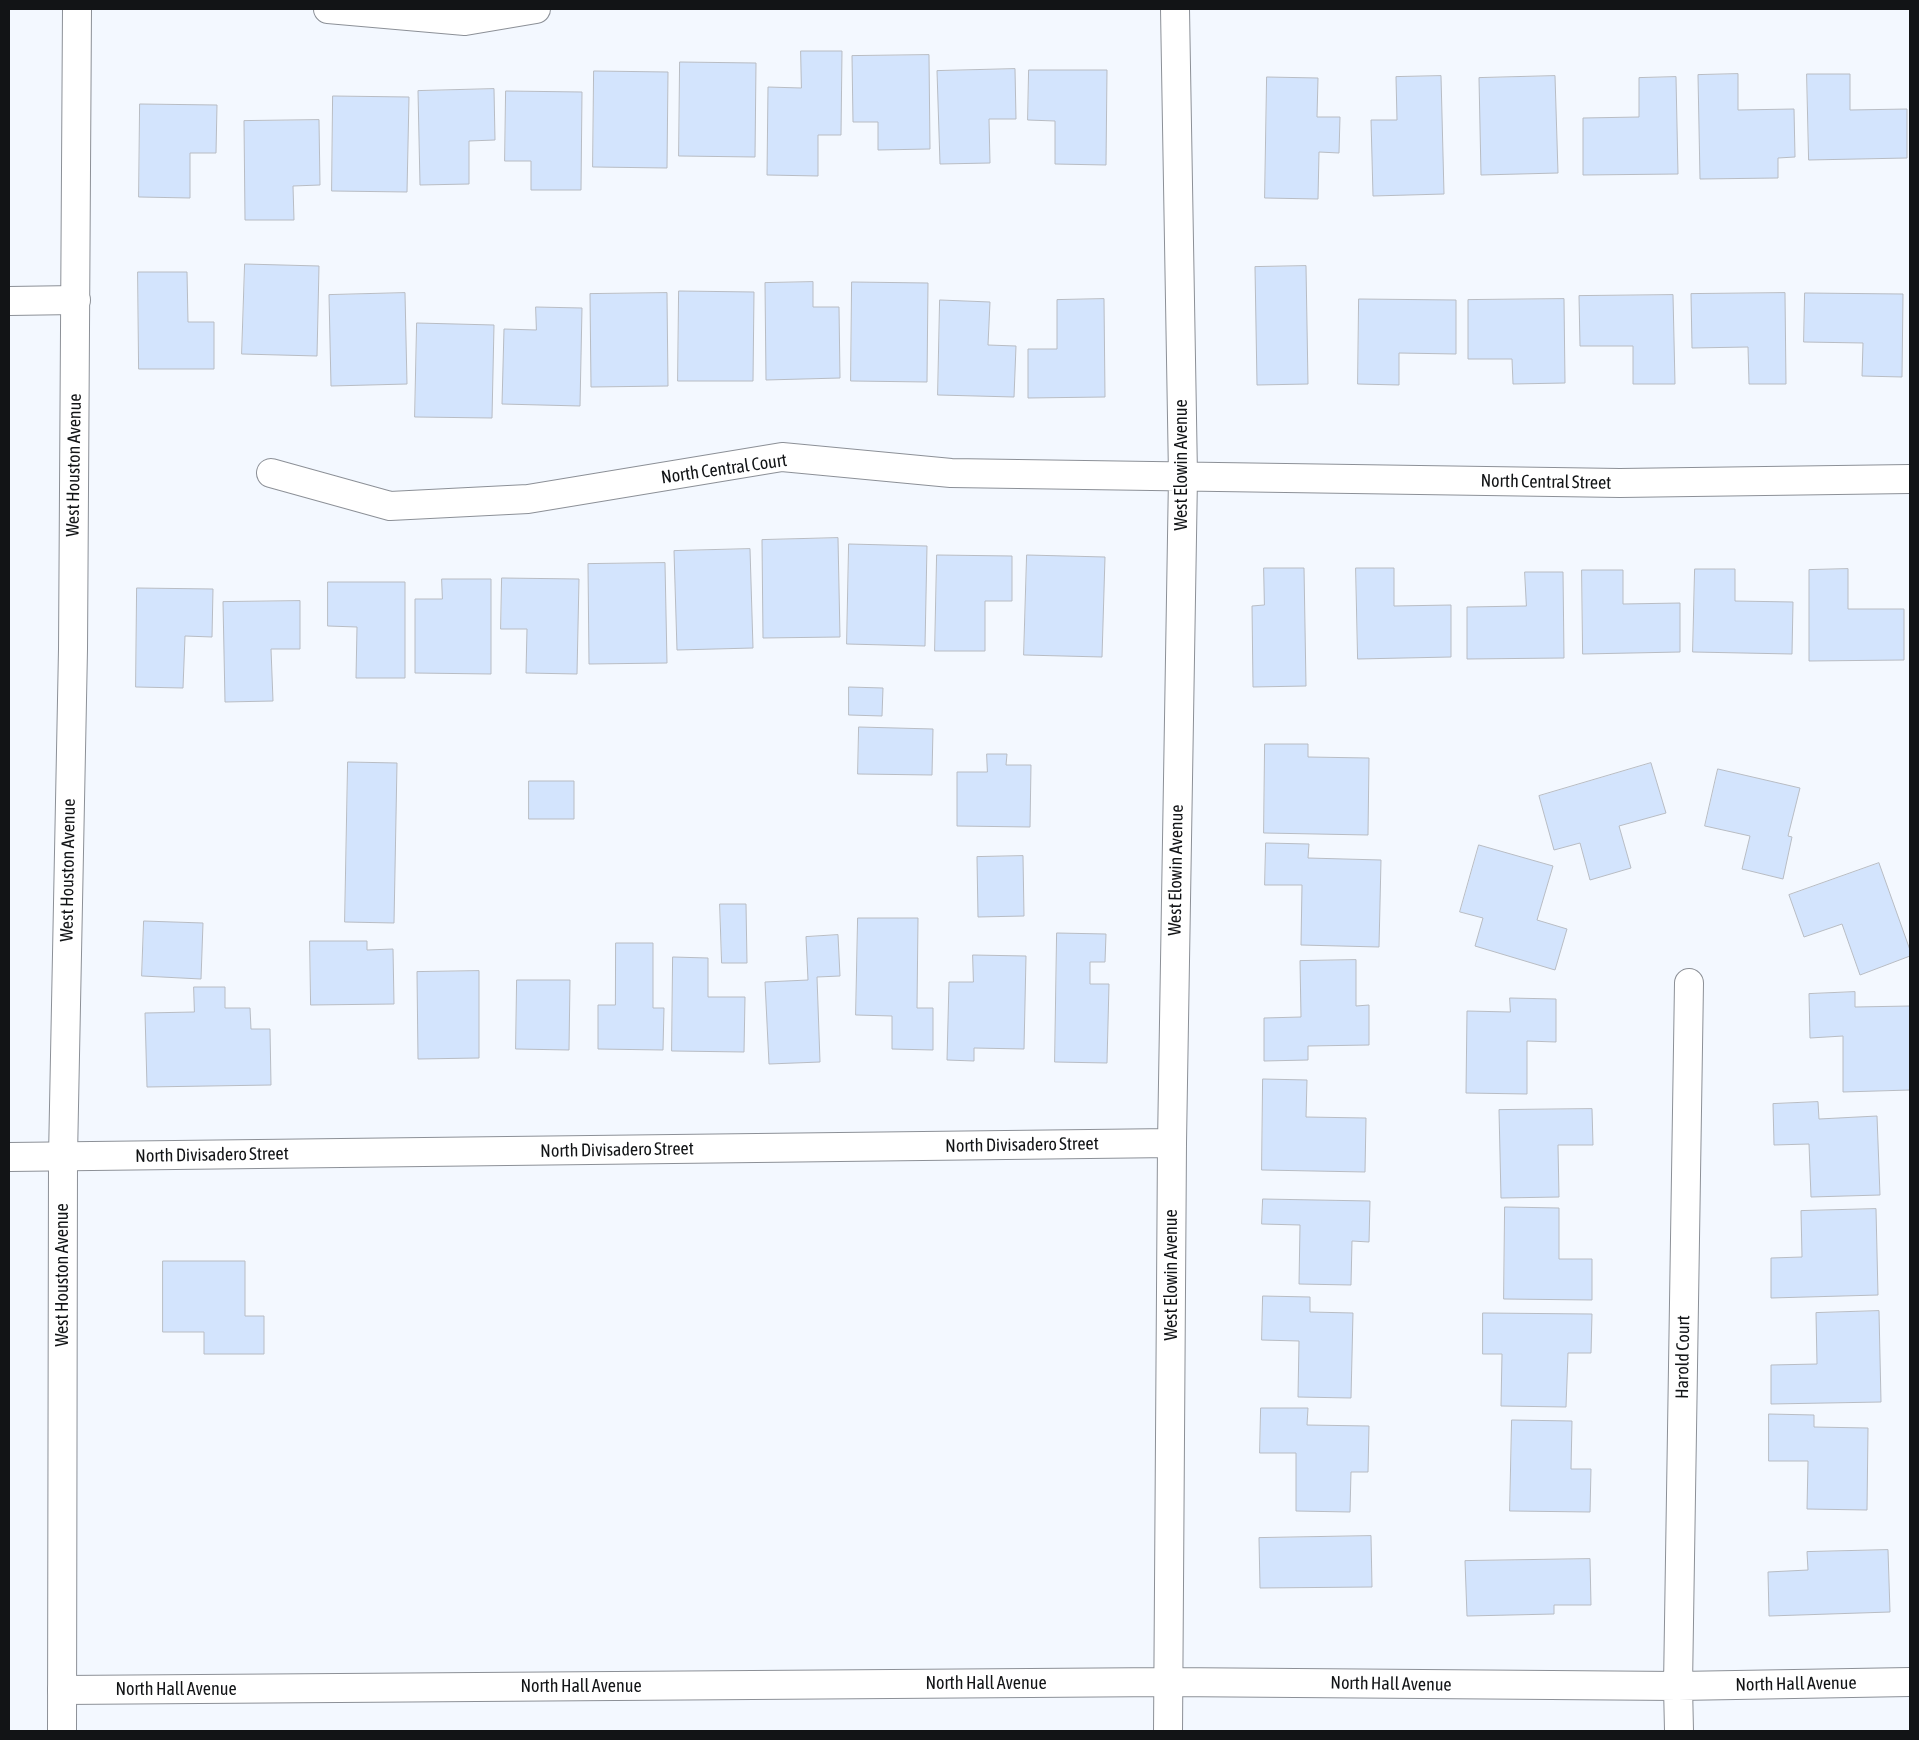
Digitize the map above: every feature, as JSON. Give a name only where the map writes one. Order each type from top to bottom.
[{"type":"street","name":"West Houston Avenue","points":[[62,1731],[63,1157],[73,649],[77,9]]},
{"type":"street","points":[[328,9],[465,22],[536,9]]},
{"type":"street","name":"West Elowin Avenue","points":[[1168,1731],[1172,1143],[1183,476],[1175,9]]},
{"type":"street","points":[[9,301],[76,300]]},
{"type":"street","name":"North Central Court","points":[[271,473],[390,506],[528,499],[782,457],[951,473],[1183,476]]},
{"type":"street","name":"North Central Street","points":[[1183,476],[1620,483],[1910,479]]},
{"type":"street","name":"Harold Court","points":[[1679,1731],[1678,1686],[1689,983]]},
{"type":"street","name":"North Divisadero Street","points":[[9,1156],[63,1157],[1172,1143]]},
{"type":"street","name":"North Hall Avenue","points":[[62,1690],[1168,1682],[1678,1686],[1910,1682]]},
{"type":"building","points":[[801,51],[842,51],[841,135],[818,135],[818,176],[767,175],[768,87],[801,88]]},
{"type":"building","points":[[929,55],[930,149],[878,150],[878,122],[853,122],[852,56]]},
{"type":"building","points":[[680,62],[756,63],[755,157],[679,156]]},
{"type":"building","points":[[1015,69],[1016,119],[989,119],[990,163],[940,164],[937,71]]},
{"type":"building","points":[[1029,70],[1107,70],[1106,165],[1055,164],[1055,121],[1028,120]]},
{"type":"building","points":[[594,71],[668,72],[667,168],[593,167]]},
{"type":"building","points":[[1738,74],[1738,110],[1794,109],[1795,157],[1778,158],[1778,178],[1700,179],[1698,75]]},
{"type":"building","points":[[1807,74],[1850,74],[1850,110],[1907,109],[1907,158],[1809,160]]},
{"type":"building","points":[[1441,76],[1444,194],[1373,196],[1371,120],[1397,120],[1396,77]]},
{"type":"building","points":[[1555,76],[1558,173],[1481,175],[1479,78]]},
{"type":"building","points":[[1267,77],[1318,78],[1317,117],[1340,117],[1339,153],[1319,152],[1318,199],[1265,198]]},
{"type":"building","points":[[1676,77],[1678,174],[1583,175],[1583,118],[1639,117],[1639,78]]},
{"type":"building","points":[[494,89],[495,140],[469,141],[469,184],[420,185],[418,91]]},
{"type":"building","points":[[506,91],[582,92],[581,190],[531,190],[531,161],[505,161]]},
{"type":"building","points":[[333,96],[409,97],[407,192],[332,191]]},
{"type":"building","points":[[140,104],[217,105],[216,153],[190,153],[190,198],[139,197]]},
{"type":"building","points":[[319,120],[320,185],[293,186],[294,220],[245,220],[244,121]]},
{"type":"building","points":[[245,264],[319,266],[317,356],[242,354]]},
{"type":"building","points":[[1306,266],[1308,384],[1257,385],[1255,267]]},
{"type":"building","points":[[138,272],[187,272],[188,322],[214,322],[214,369],[139,369]]},
{"type":"building","points":[[813,282],[813,307],[839,307],[840,378],[766,380],[765,283]]},
{"type":"building","points":[[852,282],[928,283],[927,382],[851,381]]},
{"type":"building","points":[[679,291],[754,292],[753,381],[678,381]]},
{"type":"building","points":[[405,293],[407,384],[331,386],[329,295]]},
{"type":"building","points":[[667,293],[668,386],[591,387],[590,294]]},
{"type":"building","points":[[1785,293],[1786,384],[1749,384],[1748,347],[1692,348],[1691,294]]},
{"type":"building","points":[[1805,293],[1903,294],[1902,377],[1862,376],[1863,343],[1804,342]]},
{"type":"building","points":[[1673,295],[1675,384],[1633,384],[1633,346],[1580,346],[1579,296]]},
{"type":"building","points":[[1104,299],[1105,397],[1028,398],[1028,349],[1057,349],[1057,300]]},
{"type":"building","points":[[1359,299],[1456,300],[1456,354],[1399,353],[1399,385],[1358,384]]},
{"type":"building","points":[[1564,299],[1565,383],[1513,384],[1512,359],[1468,359],[1468,300]]},
{"type":"building","points":[[940,300],[990,302],[988,345],[1016,346],[1014,397],[938,395]]},
{"type":"building","points":[[536,307],[582,308],[580,406],[502,404],[504,329],[536,330]]},
{"type":"building","points":[[417,323],[494,325],[492,418],[415,417]]},
{"type":"building","points":[[838,538],[840,637],[763,638],[762,540]]},
{"type":"building","points":[[849,544],[927,546],[925,646],[847,644]]},
{"type":"building","points":[[750,549],[753,648],[677,650],[674,551]]},
{"type":"building","points":[[937,555],[1012,556],[1012,601],[985,601],[985,651],[935,651]]},
{"type":"building","points":[[1027,555],[1105,557],[1102,657],[1024,655]]},
{"type":"building","points":[[665,563],[667,663],[589,664],[588,564]]},
{"type":"building","points":[[1264,568],[1304,568],[1306,686],[1253,687],[1252,606],[1264,605]]},
{"type":"building","points":[[1356,568],[1394,568],[1394,606],[1451,605],[1451,657],[1358,659]]},
{"type":"building","points":[[1695,569],[1735,569],[1735,601],[1793,602],[1792,654],[1693,652]]},
{"type":"building","points":[[1848,569],[1848,609],[1904,609],[1904,660],[1809,661],[1809,570]]},
{"type":"building","points":[[1582,570],[1623,570],[1623,604],[1680,603],[1680,652],[1583,654]]},
{"type":"building","points":[[1525,572],[1563,572],[1564,658],[1467,659],[1467,607],[1526,606]]},
{"type":"building","points":[[502,578],[579,579],[577,674],[526,673],[527,629],[501,629]]},
{"type":"building","points":[[442,579],[491,579],[491,674],[415,673],[415,599],[442,599]]},
{"type":"building","points":[[328,582],[405,582],[405,678],[356,678],[357,627],[328,626]]},
{"type":"building","points":[[137,588],[213,589],[212,637],[185,636],[183,688],[136,687]]},
{"type":"building","points":[[300,601],[300,649],[271,649],[273,701],[225,702],[223,602]]},
{"type":"building","points":[[849,687],[883,688],[882,716],[849,715]]},
{"type":"building","points":[[859,727],[933,729],[932,775],[858,774]]},
{"type":"building","points":[[1265,744],[1308,744],[1308,757],[1369,758],[1368,835],[1264,833]]},
{"type":"building","points":[[987,754],[1007,754],[1006,765],[1031,765],[1030,827],[957,826],[957,772],[987,772]]},
{"type":"building","points":[[348,762],[397,763],[394,923],[345,922]]},
{"type":"building","points":[[1651,763],[1666,813],[1619,826],[1631,868],[1590,880],[1580,843],[1554,850],[1539,796]]},
{"type":"building","points":[[1718,769],[1800,788],[1788,836],[1792,837],[1783,879],[1742,869],[1750,836],[1705,826]]},
{"type":"building","points":[[529,781],[574,781],[574,819],[529,819]]},
{"type":"building","points":[[1266,843],[1309,844],[1308,858],[1381,860],[1379,947],[1301,945],[1302,885],[1265,885]]},
{"type":"building","points":[[1479,845],[1553,866],[1537,920],[1567,929],[1555,970],[1475,946],[1483,918],[1460,912]]},
{"type":"building","points":[[1023,856],[1024,916],[978,917],[977,857]]},
{"type":"building","points":[[1879,863],[1910,950],[1910,956],[1860,975],[1842,924],[1804,937],[1789,895]]},
{"type":"building","points":[[720,904],[746,904],[747,963],[722,963]]},
{"type":"building","points":[[858,918],[918,918],[917,1008],[933,1008],[933,1050],[892,1049],[892,1016],[856,1015]]},
{"type":"building","points":[[144,921],[203,923],[201,979],[142,976]]},
{"type":"building","points":[[1057,933],[1106,934],[1105,962],[1090,962],[1090,984],[1109,984],[1107,1063],[1055,1062]]},
{"type":"building","points":[[838,935],[840,976],[817,977],[820,1062],[769,1064],[765,982],[808,980],[806,937]]},
{"type":"building","points":[[310,941],[367,941],[367,950],[393,949],[394,1004],[311,1005]]},
{"type":"building","points":[[616,943],[653,943],[653,1008],[664,1008],[663,1050],[598,1049],[598,1005],[615,1005]]},
{"type":"building","points":[[973,955],[1026,956],[1024,1049],[974,1048],[974,1061],[947,1060],[949,982],[973,982]]},
{"type":"building","points":[[673,957],[708,958],[708,997],[745,997],[744,1052],[672,1051]]},
{"type":"building","points":[[1356,960],[1356,1006],[1369,1005],[1369,1045],[1308,1046],[1308,1060],[1264,1061],[1264,1018],[1301,1017],[1300,961]]},
{"type":"building","points":[[479,971],[479,1058],[418,1059],[417,972]]},
{"type":"building","points":[[517,980],[570,980],[569,1050],[516,1049]]},
{"type":"building","points":[[194,987],[225,987],[225,1008],[250,1008],[251,1029],[270,1029],[271,1085],[147,1087],[145,1013],[194,1012]]},
{"type":"building","points":[[1855,992],[1855,1007],[1910,1006],[1910,1090],[1843,1092],[1843,1036],[1810,1038],[1809,994]]},
{"type":"building","points":[[1510,998],[1556,999],[1556,1042],[1527,1041],[1527,1094],[1466,1093],[1467,1011],[1510,1012]]},
{"type":"building","points":[[1263,1079],[1307,1080],[1306,1117],[1366,1118],[1365,1172],[1262,1170]]},
{"type":"building","points":[[1818,1102],[1819,1119],[1877,1116],[1880,1195],[1811,1197],[1809,1144],[1774,1145],[1773,1104]]},
{"type":"building","points":[[1592,1109],[1593,1145],[1558,1145],[1559,1197],[1501,1198],[1499,1110]]},
{"type":"building","points":[[1263,1199],[1370,1201],[1369,1242],[1352,1241],[1351,1285],[1299,1284],[1300,1225],[1262,1224]]},
{"type":"building","points":[[1505,1207],[1559,1208],[1559,1259],[1592,1259],[1592,1300],[1504,1299]]},
{"type":"building","points":[[1876,1209],[1878,1295],[1771,1298],[1771,1258],[1802,1257],[1801,1211]]},
{"type":"building","points":[[163,1261],[245,1261],[245,1316],[264,1316],[264,1354],[204,1354],[204,1332],[163,1332]]},
{"type":"building","points":[[1263,1296],[1310,1297],[1310,1312],[1353,1313],[1351,1398],[1298,1397],[1299,1341],[1262,1340]]},
{"type":"building","points":[[1879,1311],[1881,1402],[1771,1404],[1771,1365],[1817,1364],[1816,1313]]},
{"type":"building","points":[[1483,1313],[1592,1314],[1591,1353],[1568,1353],[1566,1407],[1501,1406],[1502,1354],[1483,1354]]},
{"type":"building","points":[[1261,1408],[1308,1408],[1307,1425],[1369,1426],[1368,1472],[1351,1472],[1350,1512],[1296,1511],[1296,1453],[1260,1453]]},
{"type":"building","points":[[1769,1414],[1814,1415],[1814,1427],[1868,1428],[1867,1510],[1807,1509],[1808,1461],[1769,1461]]},
{"type":"building","points":[[1512,1420],[1572,1421],[1571,1469],[1591,1469],[1590,1512],[1510,1511]]},
{"type":"building","points":[[1371,1536],[1372,1587],[1260,1588],[1259,1538]]},
{"type":"building","points":[[1888,1550],[1890,1612],[1769,1616],[1768,1572],[1808,1570],[1807,1552]]},
{"type":"building","points":[[1590,1559],[1591,1605],[1554,1605],[1554,1614],[1467,1616],[1465,1561]]}]
